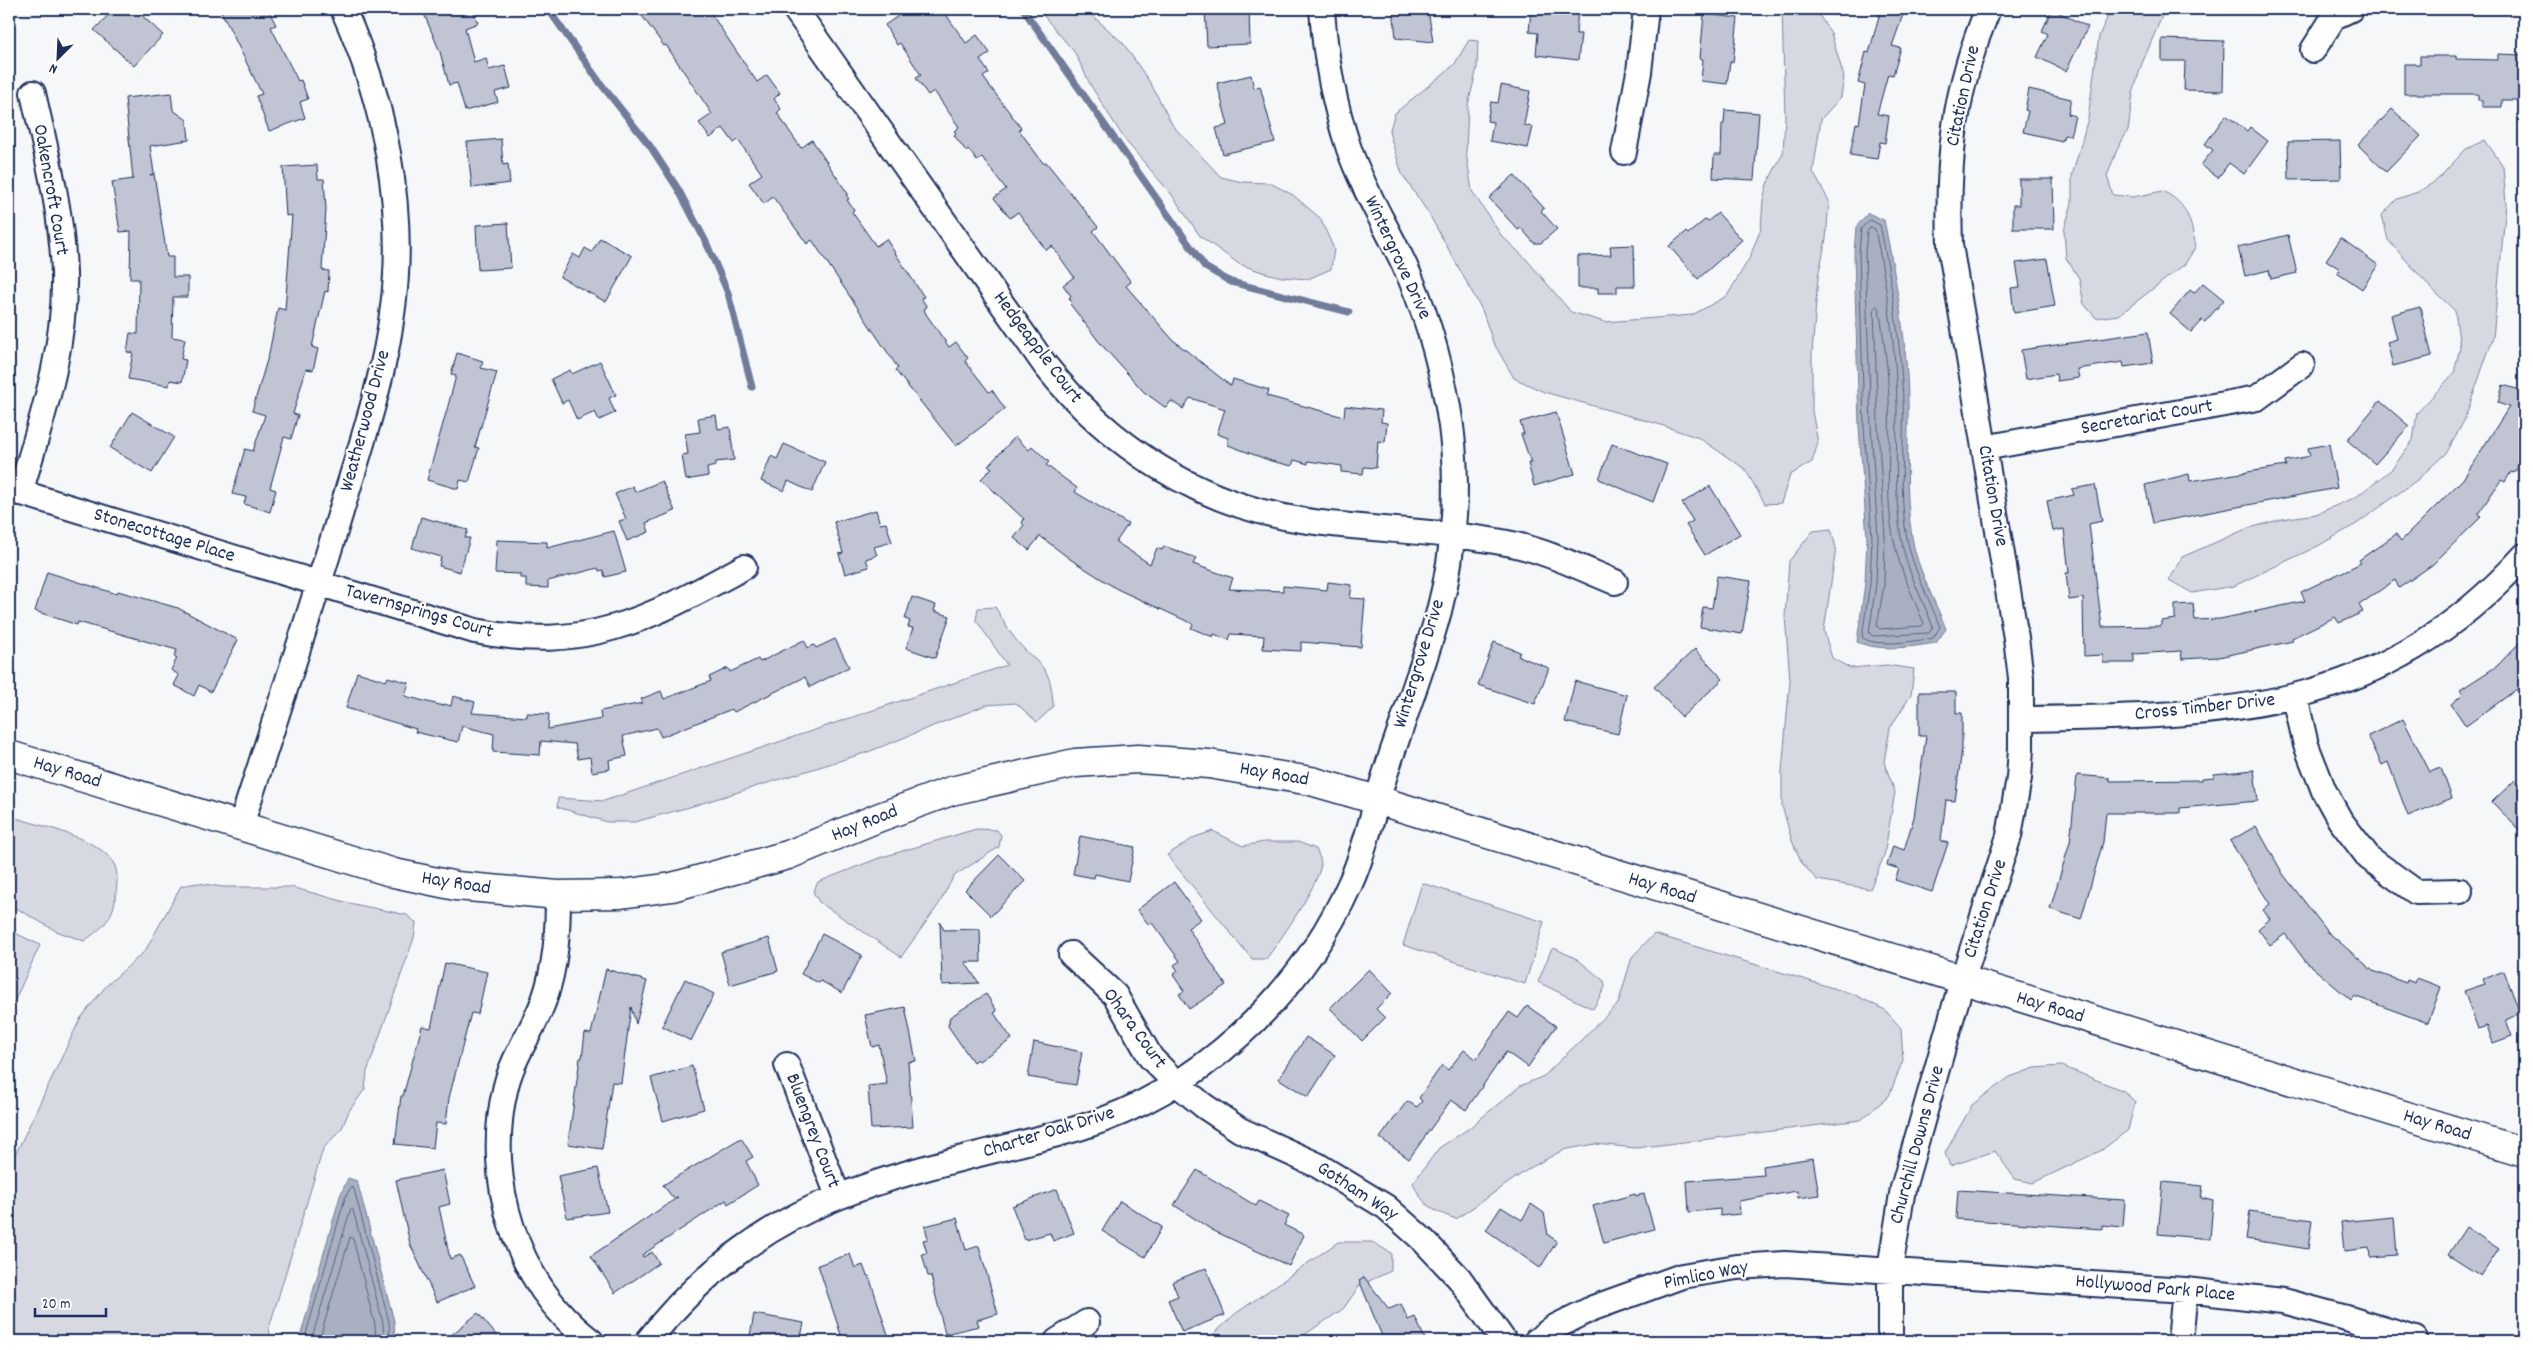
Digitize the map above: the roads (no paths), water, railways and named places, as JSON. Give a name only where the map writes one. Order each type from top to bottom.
[{"type":"street","name":"Weatherwood Drive","points":[[241,826],[319,584],[374,400],[394,306],[396,260],[392,182],[386,143],[367,68],[343,9]]},
{"type":"street","name":"Hedgeapple Court","points":[[795,9],[1045,365],[1086,411],[1116,438],[1149,462],[1184,482],[1222,499],[1261,511],[1301,520],[1513,544],[1551,556],[1615,582]]},
{"type":"street","name":"Wintergrove Drive","points":[[1322,9],[1324,40],[1335,99],[1349,149],[1366,192],[1404,264],[1429,326],[1439,362],[1449,413],[1454,473],[1452,536],[1447,575],[1438,614],[1377,800]]},
{"type":"street","points":[[1624,152],[1639,72],[1646,9]]},
{"type":"street","name":"Citation Drive","points":[[1962,981],[2009,836],[2019,778],[2022,719],[2016,638],[1951,254],[1948,186],[1954,127],[1966,70],[1988,9]]},
{"type":"street","points":[[2313,50],[2334,17],[2351,9]]},
{"type":"street","name":"Oakencroft Court","points":[[14,491],[50,390],[58,352],[63,302],[64,273],[59,214],[33,93]]},
{"type":"street","name":"Secretariat Court","points":[[1984,448],[2257,398],[2302,366]]},
{"type":"street","name":"Stonecottage Place","points":[[14,491],[319,584]]},
{"type":"street","name":"Cross Timber Drive","points":[[2022,719],[2185,714],[2260,705],[2295,697],[2351,679],[2380,666],[2422,643],[2485,596],[2524,556]]},
{"type":"street","name":"Tavernsprings Court","points":[[319,584],[475,631],[534,638],[563,637],[592,633],[631,624],[667,609],[744,567]]},
{"type":"street","points":[[2295,697],[2306,745],[2324,791],[2340,820],[2369,858],[2416,892],[2460,891]]},
{"type":"street","name":"Hay Road","points":[[9,755],[394,873],[456,886],[558,895],[621,894],[672,887],[788,855],[880,817],[951,791],[1075,763],[1138,759],[1209,764],[1311,781],[1377,800],[2524,1152]]},
{"type":"street","name":"Charter Oak Drive","points":[[648,1341],[671,1312],[721,1265],[777,1226],[838,1196],[880,1182],[1084,1126],[1132,1107],[1176,1083],[1215,1056],[1248,1027],[1279,995],[1306,961],[1329,925],[1350,886],[1364,851],[1377,800]]},
{"type":"street","points":[[558,895],[558,930],[553,968],[543,1001],[515,1056],[504,1090],[499,1135],[501,1179],[505,1208],[514,1234],[536,1283],[575,1330],[590,1341]]},
{"type":"street","name":"Ohara Court","points":[[1070,954],[1115,995],[1151,1058],[1176,1083]]},
{"type":"street","name":"Churchill Downs Drive","points":[[1890,1341],[1890,1269],[1903,1188],[1962,981]]},
{"type":"street","name":"Bluengrey Court","points":[[787,1065],[838,1196]]},
{"type":"street","name":"Gotham Way","points":[[1176,1083],[1204,1106],[1240,1130],[1318,1165],[1386,1207],[1423,1240],[1459,1278],[1504,1341]]},
{"type":"street","name":"Pimlico Way","points":[[1536,1341],[1554,1328],[1592,1308],[1682,1276],[1737,1266],[1785,1264],[1890,1269]]},
{"type":"street","name":"Hollywood Park Place","points":[[1890,1269],[2185,1290],[2283,1301],[2343,1316],[2415,1339]]},
{"type":"street","points":[[2180,1341],[2185,1290]]},
{"type":"street","points":[[1057,1341],[1087,1322]]},
{"type":"water","points":[[1868,213],[1884,220],[1900,310],[1906,355],[1908,417],[1907,486],[1914,549],[1946,629],[1936,643],[1906,647],[1876,647],[1857,642],[1865,583],[1867,538],[1859,426],[1854,253],[1856,227]]},
{"type":"water","points":[[348,1178],[357,1181],[394,1321],[395,1341],[299,1341],[340,1196]]},
{"type":"waterway","points":[[548,9],[601,84],[650,146],[678,189],[706,242],[728,293],[752,387]]},
{"type":"waterway","points":[[1023,9],[1205,267],[1231,282],[1349,312]]}]
